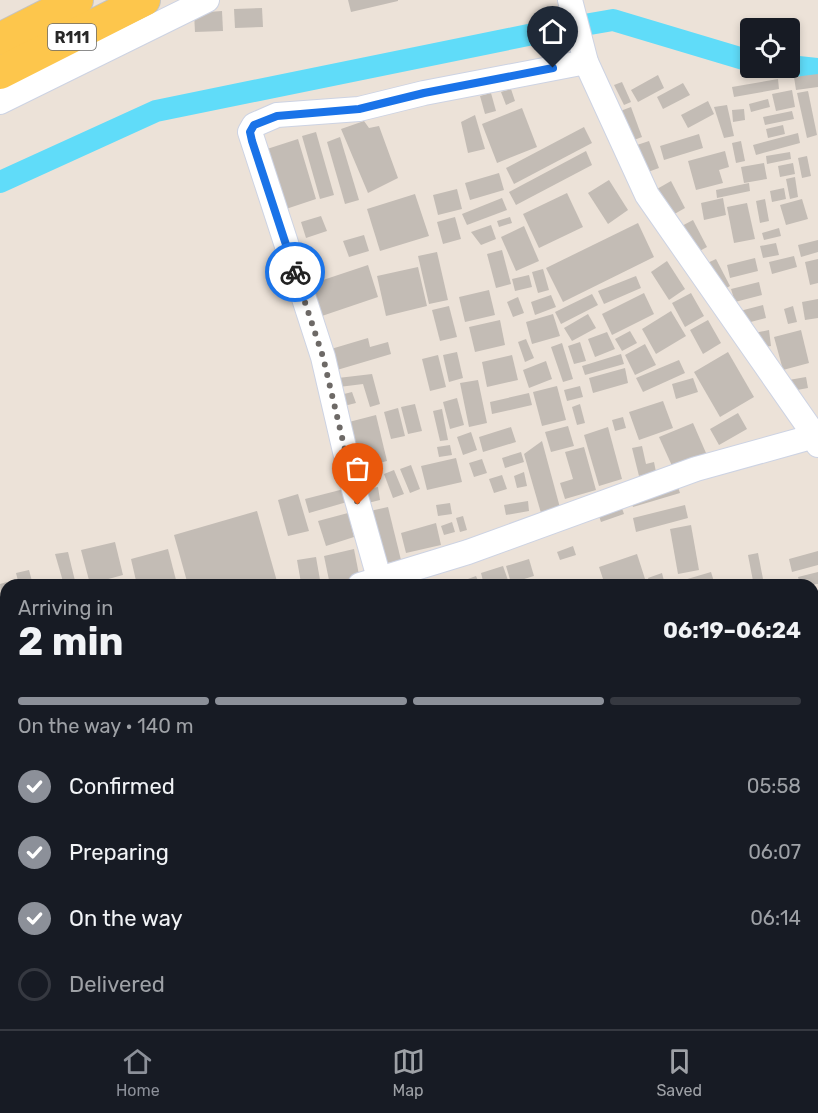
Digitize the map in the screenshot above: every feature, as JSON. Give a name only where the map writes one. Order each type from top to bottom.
[{"type":"main road","name":"R111","points":[[0,39],[77,0]]},
{"type":"main road","name":"R111","points":[[0,73],[144,0]]},
{"type":"street","points":[[0,102],[207,0]]},
{"type":"street","points":[[385,579],[468,552],[696,469],[816,440],[647,195],[586,62],[570,0]]},
{"type":"street","points":[[372,579],[323,357],[250,132],[254,125],[277,116],[359,109],[424,93],[586,62]]},
{"type":"building","points":[[348,0],[398,0],[398,1],[351,12]]},
{"type":"building","points":[[262,8],[263,27],[235,28],[234,9]]},
{"type":"building","points":[[222,11],[223,31],[195,32],[194,13]]},
{"type":"building","points":[[818,74],[818,87],[796,90],[794,78]]},
{"type":"building","points":[[658,75],[664,88],[638,102],[631,90]]},
{"type":"building","points":[[778,79],[779,89],[734,97],[732,87]]},
{"type":"building","points":[[622,82],[631,102],[624,105],[614,85]]},
{"type":"building","points":[[683,83],[690,95],[663,109],[657,97]]},
{"type":"building","points":[[511,89],[515,101],[506,105],[501,92]]},
{"type":"building","points":[[792,90],[795,107],[776,111],[772,94]]},
{"type":"building","points":[[808,91],[817,135],[807,138],[797,93]]},
{"type":"building","points":[[491,93],[496,111],[485,114],[480,96]]},
{"type":"building","points":[[768,99],[770,107],[751,112],[749,104]]},
{"type":"building","points":[[708,101],[714,114],[688,128],[681,115]]},
{"type":"building","points":[[727,105],[734,136],[724,138],[714,107]]},
{"type":"building","points":[[631,107],[642,137],[626,143],[615,113]]},
{"type":"building","points":[[522,108],[537,147],[497,163],[482,124]]},
{"type":"building","points":[[744,109],[745,120],[733,122],[732,110]]},
{"type":"building","points":[[792,111],[794,119],[765,125],[763,117]]},
{"type":"building","points":[[475,115],[485,149],[468,153],[461,122]]},
{"type":"building","points":[[364,121],[369,128],[379,126],[398,178],[368,193],[341,129]]},
{"type":"building","points":[[783,125],[785,134],[768,138],[766,129]]},
{"type":"building","points":[[584,127],[592,143],[514,184],[506,168]]},
{"type":"building","points":[[316,132],[334,195],[320,199],[302,136]]},
{"type":"building","points":[[798,133],[800,143],[756,155],[753,145]]},
{"type":"building","points":[[699,134],[703,148],[664,160],[660,146]]},
{"type":"building","points":[[340,137],[359,200],[345,204],[327,142]]},
{"type":"building","points":[[298,139],[316,199],[286,209],[267,149]]},
{"type":"building","points":[[649,141],[659,168],[645,173],[634,146]]},
{"type":"building","points":[[741,141],[745,161],[736,163],[732,143]]},
{"type":"building","points":[[586,151],[592,165],[516,205],[509,192]]},
{"type":"building","points":[[725,151],[729,167],[719,170],[723,183],[696,190],[688,161]]},
{"type":"building","points":[[790,152],[791,159],[767,164],[766,156]]},
{"type":"building","points":[[807,156],[811,176],[802,178],[798,158]]},
{"type":"building","points":[[764,163],[767,179],[744,183],[741,167]]},
{"type":"building","points":[[793,163],[795,174],[780,177],[778,166]]},
{"type":"building","points":[[499,173],[504,190],[470,200],[465,183]]},
{"type":"building","points":[[795,177],[798,197],[790,199],[786,179]]},
{"type":"building","points":[[609,180],[628,210],[608,224],[588,193]]},
{"type":"building","points":[[671,181],[685,208],[671,216],[657,189]]},
{"type":"building","points":[[749,183],[750,191],[717,198],[716,190]]},
{"type":"building","points":[[784,188],[786,199],[772,202],[770,191]]},
{"type":"building","points":[[457,189],[462,209],[438,215],[433,195]]},
{"type":"building","points":[[567,193],[583,227],[539,248],[523,214]]},
{"type":"building","points":[[415,194],[429,236],[380,251],[367,209]]},
{"type":"building","points":[[502,198],[507,210],[467,225],[462,214]]},
{"type":"building","points":[[723,198],[726,215],[704,220],[701,203]]},
{"type":"building","points":[[765,199],[769,221],[760,223],[756,201]]},
{"type":"building","points":[[802,199],[808,219],[786,225],[780,205]]},
{"type":"building","points":[[747,203],[755,239],[734,243],[727,207]]},
{"type":"building","points":[[321,216],[327,231],[306,238],[301,222]]},
{"type":"building","points":[[455,217],[461,239],[443,244],[437,222]]},
{"type":"building","points":[[510,217],[512,223],[499,227],[497,221]]},
{"type":"building","points":[[693,220],[707,247],[692,255],[678,228]]},
{"type":"building","points":[[638,223],[654,257],[563,302],[546,268]]},
{"type":"building","points":[[491,225],[496,239],[481,245],[471,232]]},
{"type":"building","points":[[524,226],[539,261],[516,271],[501,237]]},
{"type":"building","points":[[779,228],[781,236],[764,240],[762,233]]},
{"type":"building","points":[[364,235],[369,251],[349,257],[343,241]]},
{"type":"building","points":[[818,240],[818,252],[801,257],[798,245]]},
{"type":"building","points":[[776,243],[779,255],[763,258],[760,246]]},
{"type":"building","points":[[502,250],[511,284],[496,288],[487,254]]},
{"type":"building","points":[[437,252],[448,300],[429,304],[418,256]]},
{"type":"building","points":[[794,256],[797,267],[772,274],[769,262]]},
{"type":"building","points":[[755,258],[758,271],[730,278],[727,265]]},
{"type":"building","points":[[716,259],[730,286],[716,294],[701,266]]},
{"type":"building","points":[[818,259],[818,283],[810,285],[805,262]]},
{"type":"building","points":[[667,261],[685,289],[669,300],[651,272]]},
{"type":"building","points":[[368,265],[378,297],[316,318],[305,286]]},
{"type":"building","points":[[418,267],[427,306],[386,316],[377,276]]},
{"type":"building","points":[[543,269],[549,290],[538,293],[532,272]]},
{"type":"building","points":[[529,275],[532,287],[515,291],[512,279]]},
{"type":"building","points":[[636,276],[641,288],[604,304],[598,291]]},
{"type":"building","points":[[759,282],[762,295],[735,302],[731,289]]},
{"type":"building","points":[[489,290],[495,315],[465,322],[459,297]]},
{"type":"building","points":[[644,293],[654,314],[612,335],[602,314]]},
{"type":"building","points":[[691,293],[704,316],[685,327],[672,303]]},
{"type":"building","points":[[592,294],[598,305],[561,324],[555,312]]},
{"type":"building","points":[[551,295],[556,307],[535,315],[531,302]]},
{"type":"building","points":[[518,297],[524,313],[513,317],[507,302]]},
{"type":"building","points":[[818,299],[818,318],[805,320],[802,302]]},
{"type":"building","points":[[763,305],[766,318],[739,325],[736,312]]},
{"type":"building","points":[[449,306],[457,337],[440,341],[432,310]]},
{"type":"building","points":[[793,306],[797,322],[788,324],[784,309]]},
{"type":"building","points":[[671,311],[686,336],[656,354],[642,329]]},
{"type":"building","points":[[553,314],[560,336],[532,344],[526,322]]},
{"type":"building","points":[[588,314],[596,328],[572,341],[564,328]]},
{"type":"building","points":[[500,320],[505,345],[475,352],[469,327]]},
{"type":"building","points":[[708,320],[721,343],[703,354],[690,330]]},
{"type":"building","points":[[769,330],[771,346],[748,350],[745,335]]},
{"type":"building","points":[[801,330],[809,363],[783,370],[774,337]]},
{"type":"building","points":[[630,331],[637,343],[622,351],[615,339]]},
{"type":"building","points":[[607,332],[615,349],[595,357],[588,339]]},
{"type":"building","points":[[368,338],[370,347],[388,342],[391,354],[337,370],[331,349]]},
{"type":"building","points":[[526,339],[534,358],[525,362],[518,342]]},
{"type":"building","points":[[580,342],[586,361],[574,364],[568,346]]},
{"type":"building","points":[[562,343],[573,379],[563,382],[551,347]]},
{"type":"building","points":[[645,344],[656,365],[635,375],[625,355]]},
{"type":"building","points":[[457,352],[463,378],[449,382],[443,355]]},
{"type":"building","points":[[728,352],[754,397],[720,417],[694,372]]},
{"type":"building","points":[[621,354],[624,364],[585,375],[582,366]]},
{"type":"building","points":[[438,355],[446,387],[430,391],[422,359]]},
{"type":"building","points":[[512,355],[518,380],[487,387],[482,362]]},
{"type":"building","points":[[679,360],[685,373],[643,392],[636,378]]},
{"type":"building","points":[[546,361],[552,379],[529,388],[523,370]]},
{"type":"building","points":[[625,368],[628,383],[593,393],[589,378]]},
{"type":"building","points":[[372,374],[380,404],[370,407],[363,384],[339,387],[338,378]]},
{"type":"building","points":[[806,377],[808,388],[786,392],[783,381]]},
{"type":"building","points":[[693,378],[698,392],[676,399],[672,384]]},
{"type":"building","points":[[478,380],[487,423],[469,427],[460,383]]},
{"type":"building","points":[[557,386],[566,420],[542,426],[533,392]]},
{"type":"building","points":[[580,386],[583,397],[567,401],[564,390]]},
{"type":"building","points":[[352,392],[356,403],[344,406],[340,395]]},
{"type":"building","points":[[529,393],[532,405],[492,414],[490,402]]},
{"type":"building","points":[[457,398],[464,425],[450,429],[443,402]]},
{"type":"building","points":[[663,401],[673,428],[639,440],[629,412]]},
{"type":"building","points":[[415,404],[422,431],[408,434],[401,407]]},
{"type":"building","points":[[580,404],[585,423],[577,425],[572,407]]},
{"type":"building","points":[[398,408],[405,436],[391,439],[384,412]]},
{"type":"building","points":[[442,409],[448,440],[440,441],[433,411]]},
{"type":"building","points":[[738,413],[747,429],[719,445],[710,429]]},
{"type":"building","points":[[376,415],[387,461],[360,468],[349,422]]},
{"type":"building","points":[[623,417],[626,428],[615,431],[612,420]]},
{"type":"building","points":[[693,423],[706,453],[673,468],[659,437]]},
{"type":"building","points":[[568,426],[574,446],[551,452],[545,432]]},
{"type":"building","points":[[511,427],[516,442],[483,452],[479,437]]},
{"type":"building","points":[[608,427],[622,479],[599,486],[584,435]]},
{"type":"building","points":[[471,432],[477,450],[463,455],[457,437]]},
{"type":"building","points":[[542,441],[562,515],[543,520],[524,454]]},
{"type":"building","points":[[450,445],[452,455],[439,457],[437,447]]},
{"type":"building","points":[[642,446],[646,464],[654,462],[656,472],[639,476],[632,448]]},
{"type":"building","points":[[584,447],[596,490],[565,499],[560,483],[573,479],[565,452]]},
{"type":"building","points":[[521,452],[524,462],[505,468],[502,458]]},
{"type":"building","points":[[456,458],[462,482],[427,490],[421,466]]},
{"type":"building","points":[[482,459],[487,473],[474,477],[469,463]]},
{"type":"building","points":[[411,465],[420,489],[410,493],[400,469]]},
{"type":"building","points":[[394,470],[404,494],[393,498],[384,474]]},
{"type":"building","points":[[524,472],[527,486],[517,488],[514,476]]},
{"type":"building","points":[[502,475],[507,489],[494,493],[489,479]]},
{"type":"building","points":[[676,481],[680,493],[633,507],[629,495]]},
{"type":"building","points":[[378,487],[380,500],[364,504],[361,490]]},
{"type":"building","points":[[344,489],[347,502],[309,513],[305,499]]},
{"type":"building","points":[[298,494],[309,531],[288,536],[278,500]]},
{"type":"building","points":[[618,497],[624,514],[601,522],[595,504]]},
{"type":"building","points":[[528,501],[529,511],[506,515],[504,505]]},
{"type":"building","points":[[450,503],[452,514],[438,516],[436,505]]},
{"type":"building","points":[[685,505],[688,518],[636,532],[633,518]]},
{"type":"building","points":[[388,507],[401,560],[383,564],[370,511]]},
{"type":"building","points":[[257,511],[276,579],[186,579],[174,535]]},
{"type":"building","points":[[348,513],[354,537],[326,546],[318,521]]},
{"type":"building","points":[[463,516],[467,530],[460,532],[456,518]]},
{"type":"building","points":[[452,522],[455,532],[444,535],[441,526]]},
{"type":"building","points":[[436,523],[441,545],[406,553],[401,533]]},
{"type":"building","points":[[691,525],[699,570],[678,574],[670,529]]},
{"type":"building","points":[[115,542],[123,575],[108,579],[89,579],[81,550]]},
{"type":"building","points":[[573,546],[576,555],[560,560],[557,552]]},
{"type":"building","points":[[168,549],[176,579],[136,579],[131,559]]},
{"type":"building","points":[[354,549],[360,579],[329,579],[324,556]]},
{"type":"building","points":[[818,551],[818,565],[792,572],[789,559]]},
{"type":"building","points":[[68,552],[75,579],[62,579],[55,554]]},
{"type":"building","points":[[758,553],[763,579],[753,579],[748,555]]},
{"type":"building","points":[[637,554],[645,579],[603,579],[599,567]]},
{"type":"building","points":[[316,557],[320,579],[300,579],[297,560]]},
{"type":"building","points":[[529,559],[534,576],[510,579],[506,566]]},
{"type":"building","points":[[503,566],[508,579],[482,579],[481,573]]},
{"type":"building","points":[[29,570],[31,579],[18,579],[16,573]]},
{"type":"building","points":[[711,572],[713,579],[687,579]]},
{"type":"building","points":[[818,572],[818,579],[798,579],[798,577]]},
{"type":"building","points":[[662,573],[664,579],[648,579]]},
{"type":"waterway","points":[[0,182],[156,111],[538,33],[613,20],[740,58]]},
{"type":"waterway","points":[[800,67],[818,69]]},
{"type":"way so far","points":[[295,272],[323,357],[358,505]]},
{"type":"route","points":[[295,272],[252,141],[250,132],[254,125],[277,116],[359,109],[424,93],[553,68]]}]
